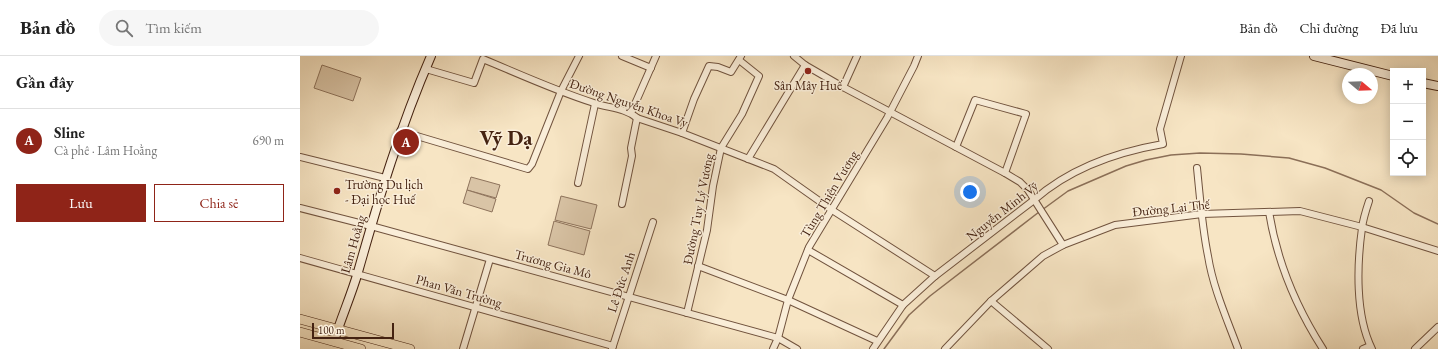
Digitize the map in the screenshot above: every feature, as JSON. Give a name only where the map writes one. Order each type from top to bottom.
[{"type":"main road","points":[[300,319],[410,349]]},
{"type":"main road","points":[[300,332],[333,345],[361,349]]},
{"type":"street","name":"Lâm Hoằng","points":[[333,345],[357,274],[400,132],[431,56]]},
{"type":"street","points":[[400,132],[528,169],[531,166],[561,91],[579,56]]},
{"type":"street","points":[[622,56],[651,68]]},
{"type":"street","points":[[631,113],[656,56]]},
{"type":"street","points":[[794,56],[805,65],[843,87],[891,111],[1020,182],[1028,190],[1063,245]]},
{"type":"street","points":[[843,87],[857,56]]},
{"type":"street","name":"Tùng Thiện Vương","points":[[773,349],[778,338],[788,300],[808,250],[891,111],[918,56]]},
{"type":"street","name":"Nguyễn Minh Vỹ","points":[[872,349],[902,306],[935,276],[1036,203],[1046,190],[1085,168],[1122,153],[1163,144],[1160,129],[1181,56]]},
{"type":"street","points":[[1314,56],[1390,75]]},
{"type":"street","points":[[682,132],[694,99],[709,66],[718,67],[731,72],[740,58]]},
{"type":"street","name":"Đường Tuy Lý Vương","points":[[687,313],[707,230],[713,186],[721,148],[742,114],[759,76],[740,58]]},
{"type":"street","name":"Đường Nguyễn Khoa Vy","points":[[426,69],[474,83],[483,59],[595,104],[631,113],[637,118],[682,132],[774,169],[832,210],[935,276]]},
{"type":"street","points":[[748,159],[805,65]]},
{"type":"street","points":[[1426,84],[1438,86]]},
{"type":"street","points":[[956,146],[975,100],[1026,114],[1005,173]]},
{"type":"street","points":[[578,183],[595,104]]},
{"type":"street","points":[[622,204],[632,156],[631,148],[637,118]]},
{"type":"street","points":[[300,157],[385,178]]},
{"type":"street","points":[[1197,168],[1208,257],[1214,281],[1238,349]]},
{"type":"street","points":[[1363,349],[1371,348],[1362,322],[1359,295],[1362,227],[1369,201]]},
{"type":"street","name":"Trương Gia Mô","points":[[300,208],[490,258],[778,338],[797,349]]},
{"type":"street","points":[[1268,212],[1272,232],[1287,280],[1309,326],[1323,349]]},
{"type":"street","name":"Đường Lại Thế","points":[[945,349],[991,301],[1043,256],[1063,245],[1115,225],[1202,214],[1300,212],[1362,227],[1438,251]]},
{"type":"street","name":"Lê Đức Anh","points":[[612,347],[653,222]]},
{"type":"street","points":[[808,250],[902,306]]},
{"type":"street","name":"Phan Văn Trường","points":[[300,258],[612,347]]},
{"type":"street","points":[[463,349],[490,258]]},
{"type":"street","points":[[698,266],[788,300],[877,341]]},
{"type":"street","points":[[991,301],[1048,349]]},
{"type":"street","points":[[1414,349],[1428,334],[1438,327]]},
{"type":"shaded area","points":[[322,65],[361,78],[353,101],[314,88]]},
{"type":"shaded area","points":[[471,177],[500,185],[496,198],[467,190]]},
{"type":"shaded area","points":[[467,190],[496,199],[492,212],[463,203]]},
{"type":"shaded area","points":[[561,196],[597,205],[591,229],[555,220]]},
{"type":"shaded area","points":[[554,221],[590,231],[584,255],[548,245]]},
{"type":"waterway","points":[[1042,210],[1068,191],[1126,166],[1146,160],[1171,155],[1200,153],[1241,154],[1289,158],[1325,168],[1381,190],[1414,213],[1438,224]]},
{"type":"waterway","points":[[884,349],[909,315],[930,296],[1039,212]]},
{"type":"place","name":"Sân Mây Huế","points":[[808,71]]},
{"type":"place","name":"Sline","points":[[406,142]]},
{"type":"place","name":"Trường Du lịch - Đại học Huế","points":[[337,191]]},
{"type":"district","name":"Vỹ Dạ","points":[[506,137]]}]
